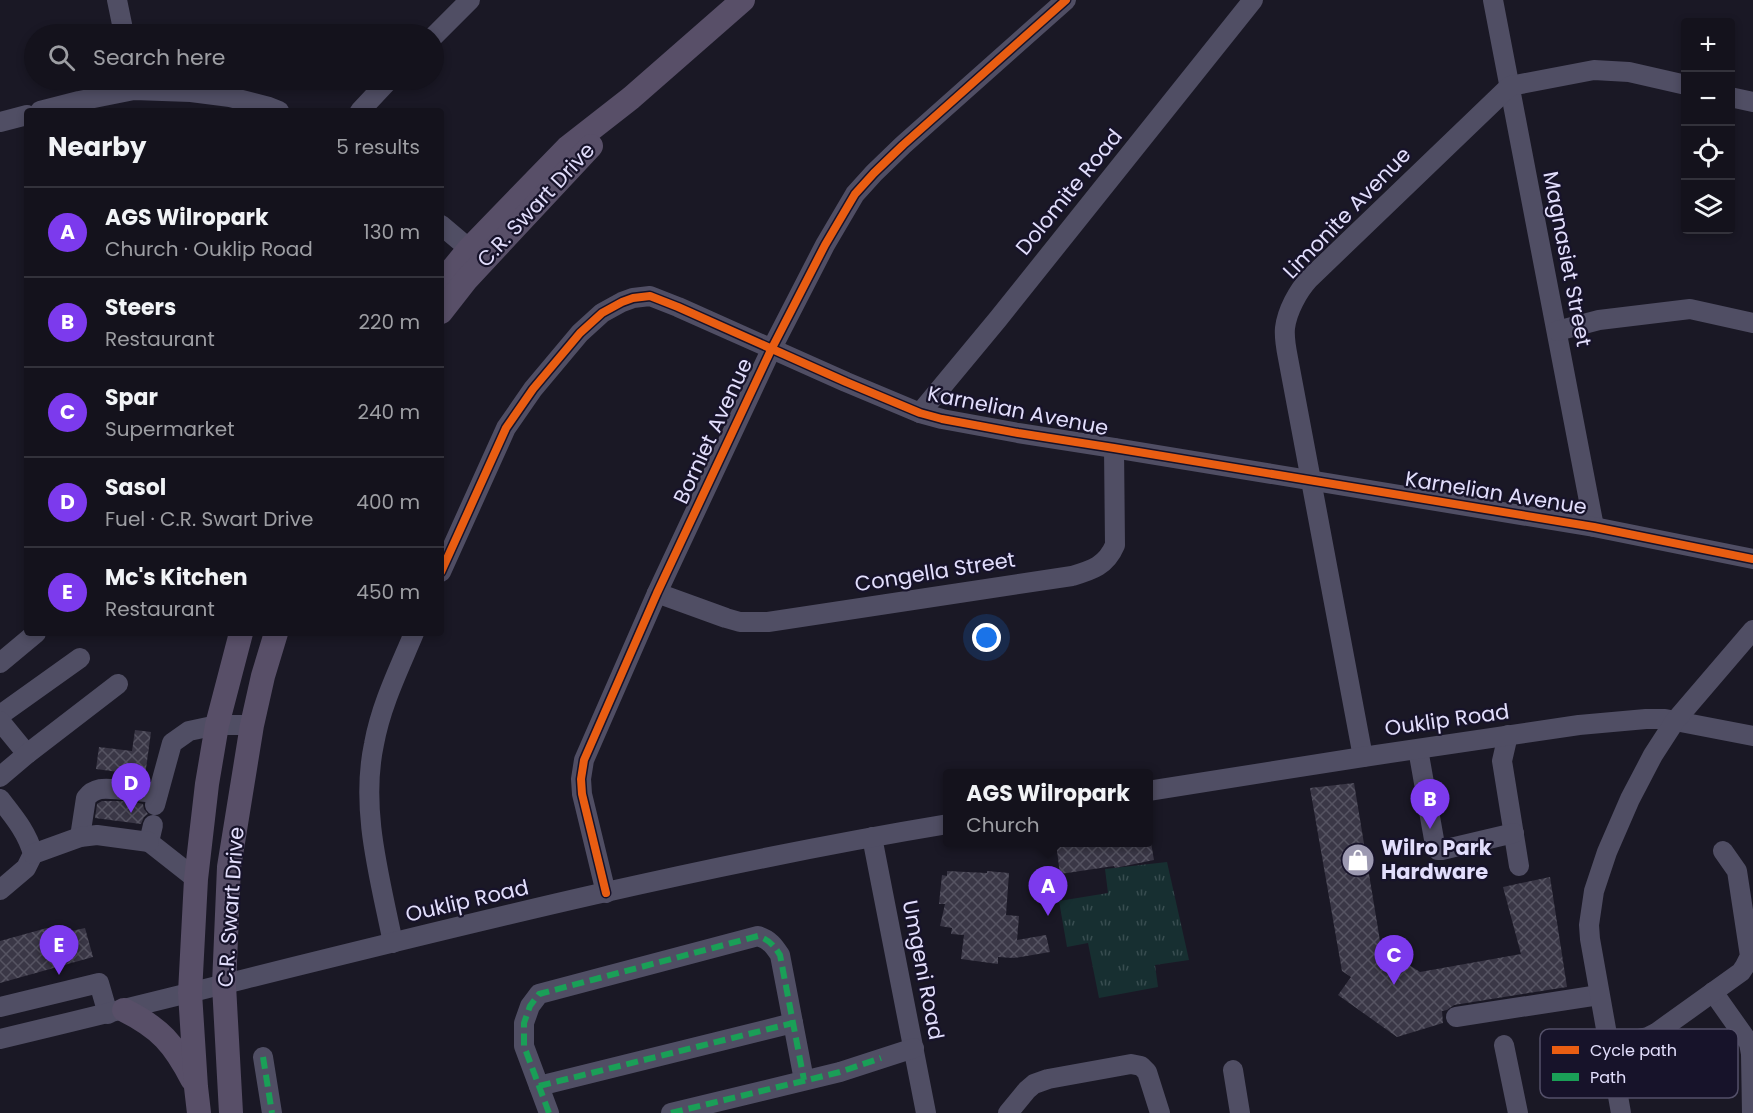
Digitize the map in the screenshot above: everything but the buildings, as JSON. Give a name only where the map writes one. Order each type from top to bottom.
[{"type":"main road","name":"C.R. Swart Drive","points":[[444,282],[477,255],[567,148],[631,98],[743,0]]},
{"type":"main road","name":"C.R. Swart Drive","points":[[444,308],[466,280],[477,255]]},
{"type":"main road","name":"C.R. Swart Drive","points":[[200,1113],[196,1087],[190,993],[196,879],[207,784],[217,725],[240,636]]},
{"type":"main road","name":"C.R. Swart Drive","points":[[231,1113],[224,985],[229,867],[252,725],[275,636]]},
{"type":"main road","points":[[116,1012],[143,1019],[165,1037],[181,1058],[196,1087]]},
{"type":"street","points":[[117,0],[122,24]]},
{"type":"street","points":[[444,26],[470,0]]},
{"type":"street","name":"Borniet Avenue","points":[[606,893],[582,794],[581,770],[584,760],[657,594],[771,350],[825,245],[863,184],[903,145],[1066,0]]},
{"type":"street","name":"Dolomite Road","points":[[920,412],[1020,292],[1253,0]]},
{"type":"street","name":"Magnasiet Street","points":[[1493,0],[1594,527]]},
{"type":"street","points":[[1510,86],[1594,70],[1629,72],[1681,84]]},
{"type":"street","name":"Limonite Avenue","points":[[1363,757],[1310,480],[1285,328],[1289,312],[1309,279],[1510,86]]},
{"type":"street","points":[[51,108],[115,90]]},
{"type":"street","points":[[174,90],[230,97],[272,108]]},
{"type":"street","points":[[363,108],[380,90]]},
{"type":"street","points":[[1735,97],[1753,102]]},
{"type":"street","points":[[0,122],[24,116]]},
{"type":"street","points":[[444,228],[477,255]]},
{"type":"street","name":"Karnelian Avenue","points":[[444,565],[506,428],[533,389],[580,333],[602,313],[622,302],[650,296],[771,350],[942,419],[1594,527],[1753,559]]},
{"type":"street","points":[[1557,331],[1599,320],[1690,309],[1753,323]]},
{"type":"street","name":"Congella Street","points":[[657,594],[740,622],[768,622],[1072,576],[1094,569],[1111,555],[1115,545],[1114,448]]},
{"type":"street","points":[[1606,1029],[1589,925],[1594,891],[1607,852],[1630,799],[1653,755],[1675,721],[1753,630]]},
{"type":"street","points":[[0,663],[32,636]]},
{"type":"street","points":[[393,943],[370,814],[372,751],[391,687],[413,636]]},
{"type":"street","points":[[0,715],[80,658]]},
{"type":"street","points":[[0,777],[118,684]]},
{"type":"street","name":"Ouklip Road","points":[[1153,790],[1579,725],[1646,719],[1675,721],[1753,736]]},
{"type":"street","points":[[0,721],[27,754]]},
{"type":"street","points":[[80,837],[88,795],[100,788],[129,790],[157,799],[172,742],[189,731],[217,725],[252,725]]},
{"type":"street","points":[[1508,735],[1502,761],[1519,866]]},
{"type":"street","points":[[1418,749],[1437,849],[1442,850],[1514,833]]},
{"type":"street","points":[[0,799],[23,828],[33,854],[26,868],[0,890]]},
{"type":"street","name":"Ouklip Road","points":[[0,1039],[606,893],[756,859],[943,825]]},
{"type":"street","points":[[33,854],[80,837],[151,834],[196,879]]},
{"type":"street","name":"Umgeni Road","points":[[872,837],[926,1113]]},
{"type":"street","points":[[1662,1029],[1741,972],[1750,956],[1737,871],[1723,851]]},
{"type":"street","points":[[549,1113],[524,1046],[524,1023],[530,1005],[539,994],[758,936],[767,939],[780,956],[804,1080]]},
{"type":"street","points":[[0,1007],[99,983],[116,1012]]},
{"type":"street","points":[[1713,992],[1747,1028],[1751,1048],[1752,1113]]},
{"type":"street","points":[[1456,1017],[1599,995]]},
{"type":"street","points":[[539,1086],[793,1023]]},
{"type":"street","points":[[1504,1044],[1518,1113]]},
{"type":"street","points":[[678,1112],[840,1072],[914,1048]]},
{"type":"street","points":[[263,1057],[273,1113]]},
{"type":"street","points":[[1008,1113],[1034,1084],[1131,1064],[1141,1066],[1147,1072],[1160,1113]]},
{"type":"street","points":[[1233,1070],[1240,1113]]},
{"type":"street","points":[[1618,1098],[1621,1113]]},
{"type":"green space","points":[[1167,862],[1189,960],[1155,965],[1158,987],[1099,998],[1088,943],[1067,947],[1059,901],[1108,893],[1105,869]]},
{"type":"marked path","points":[[549,1113],[524,1046],[524,1023],[530,1006],[539,994],[758,936],[766,939],[780,955],[804,1080]]},
{"type":"marked path","points":[[539,1086],[793,1023]]},
{"type":"marked path","points":[[263,1057],[272,1113]]},
{"type":"marked path","points":[[671,1113],[840,1072],[881,1058]]},
{"type":"cycle path","points":[[606,893],[582,794],[581,779],[584,760],[657,593],[771,350],[825,245],[855,194],[874,173],[1066,0]]},
{"type":"cycle path","points":[[444,565],[506,428],[533,389],[580,333],[602,313],[633,298],[650,296],[846,382],[920,413],[942,419],[1594,527],[1753,559]]},
{"type":"place","name":"Sasol","points":[[131,813]]},
{"type":"place","name":"Steers","points":[[1430,829]]},
{"type":"place","name":"Wilro Park Hardware","points":[[1358,860]]},
{"type":"place","name":"AGS Wilropark","points":[[1048,916]]},
{"type":"place","name":"Mc's Kitchen","points":[[59,975]]},
{"type":"place","name":"Spar","points":[[1394,985]]}]
